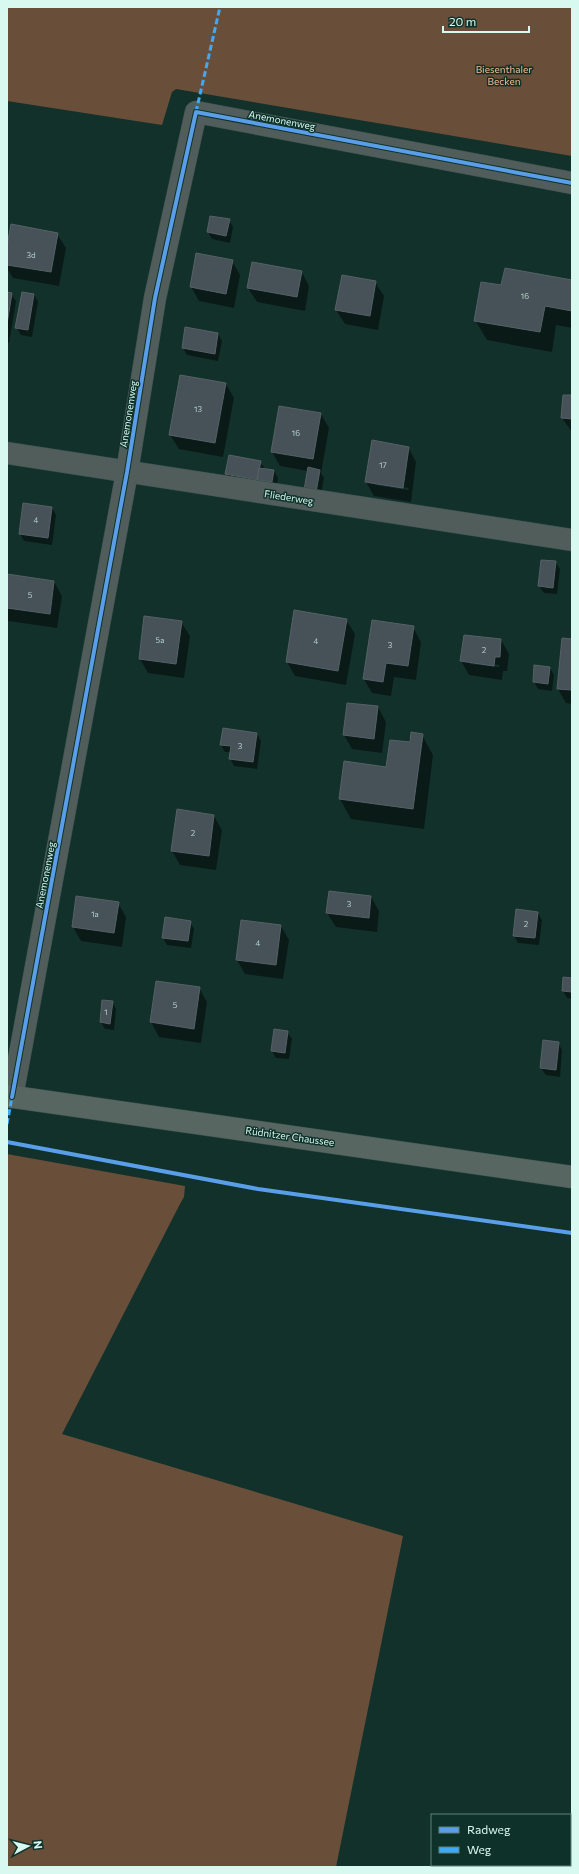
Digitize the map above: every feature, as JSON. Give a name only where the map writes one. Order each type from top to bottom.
[{"type":"main road","name":"Rüdnitzer Chaussee","points":[[9,1096],[572,1177]]},
{"type":"street","name":"Anemonenweg","points":[[9,1096],[127,472],[155,298],[196,112],[572,183]]},
{"type":"street","name":"Fliederweg","points":[[7,453],[572,540]]},
{"type":"green space","name":"Biesenthaler Becken","points":[[7,7],[572,7],[572,156],[176,89],[172,92],[162,125],[7,101]]},
{"type":"green space","points":[[7,1154],[185,1186],[184,1197],[62,1434],[403,1536],[336,1867],[7,1867]]},
{"type":"building","points":[[210,216],[230,219],[226,236],[207,232]]},
{"type":"building","points":[[11,224],[58,233],[51,272],[7,265],[7,246]]},
{"type":"building","points":[[196,253],[233,260],[226,294],[190,287]]},
{"type":"building","points":[[252,262],[302,271],[297,297],[247,288]]},
{"type":"building","points":[[505,268],[572,280],[572,311],[545,306],[540,332],[474,321],[481,282],[501,285]]},
{"type":"building","points":[[342,275],[376,281],[370,316],[335,310]]},
{"type":"building","points":[[7,292],[12,293],[7,324]]},
{"type":"building","points":[[22,292],[34,294],[28,330],[15,328]]},
{"type":"building","points":[[185,327],[218,333],[215,354],[182,348]]},
{"type":"building","points":[[180,375],[226,383],[215,443],[169,435]]},
{"type":"building","points":[[563,395],[572,395],[572,419],[561,418]]},
{"type":"building","points":[[279,406],[321,413],[313,459],[271,452]]},
{"type":"building","points":[[372,440],[409,447],[403,488],[365,482]]},
{"type":"building","points":[[229,455],[261,461],[257,480],[225,474]]},
{"type":"building","points":[[308,467],[320,470],[316,492],[304,490]]},
{"type":"building","points":[[259,468],[274,470],[272,482],[257,480]]},
{"type":"building","points":[[23,503],[52,507],[48,538],[19,534]]},
{"type":"building","points":[[541,560],[556,561],[553,588],[538,586]]},
{"type":"building","points":[[7,574],[54,581],[50,614],[7,608]]},
{"type":"building","points":[[294,610],[347,619],[338,671],[286,662]]},
{"type":"building","points":[[144,616],[182,621],[176,664],[139,659]]},
{"type":"building","points":[[372,620],[414,626],[408,666],[386,663],[383,682],[363,679]]},
{"type":"building","points":[[464,635],[501,639],[500,657],[495,657],[494,666],[460,661]]},
{"type":"building","points":[[562,638],[572,639],[572,690],[557,689]]},
{"type":"building","points":[[534,665],[550,667],[548,684],[533,682]]},
{"type":"building","points":[[347,703],[378,706],[374,739],[343,735]]},
{"type":"building","points":[[223,728],[257,733],[253,762],[229,759],[231,746],[220,745]]},
{"type":"building","points":[[411,732],[423,734],[413,809],[339,799],[344,761],[386,767],[390,740],[410,742]]},
{"type":"building","points":[[177,809],[214,815],[209,856],[171,851]]},
{"type":"building","points":[[329,891],[371,896],[369,918],[326,913]]},
{"type":"building","points":[[76,896],[119,902],[114,933],[72,927]]},
{"type":"building","points":[[516,909],[538,912],[535,938],[513,936]]},
{"type":"building","points":[[165,917],[191,921],[188,941],[162,938]]},
{"type":"building","points":[[241,920],[281,925],[276,965],[236,960]]},
{"type":"building","points":[[563,977],[572,978],[572,992],[562,991]]},
{"type":"building","points":[[156,981],[200,987],[194,1029],[150,1022]]},
{"type":"building","points":[[102,1000],[113,1001],[110,1024],[100,1022]]},
{"type":"building","points":[[274,1029],[288,1031],[285,1053],[271,1051]]},
{"type":"building","points":[[543,1040],[559,1042],[556,1070],[540,1068]]},
{"type":"marked path","points":[[196,112],[220,7]]},
{"type":"marked path","points":[[7,1124],[12,1097]]},
{"type":"cycle path","points":[[12,1097],[127,472],[155,298],[196,112],[572,183]]},
{"type":"cycle path","points":[[7,1142],[258,1189],[572,1233]]}]
